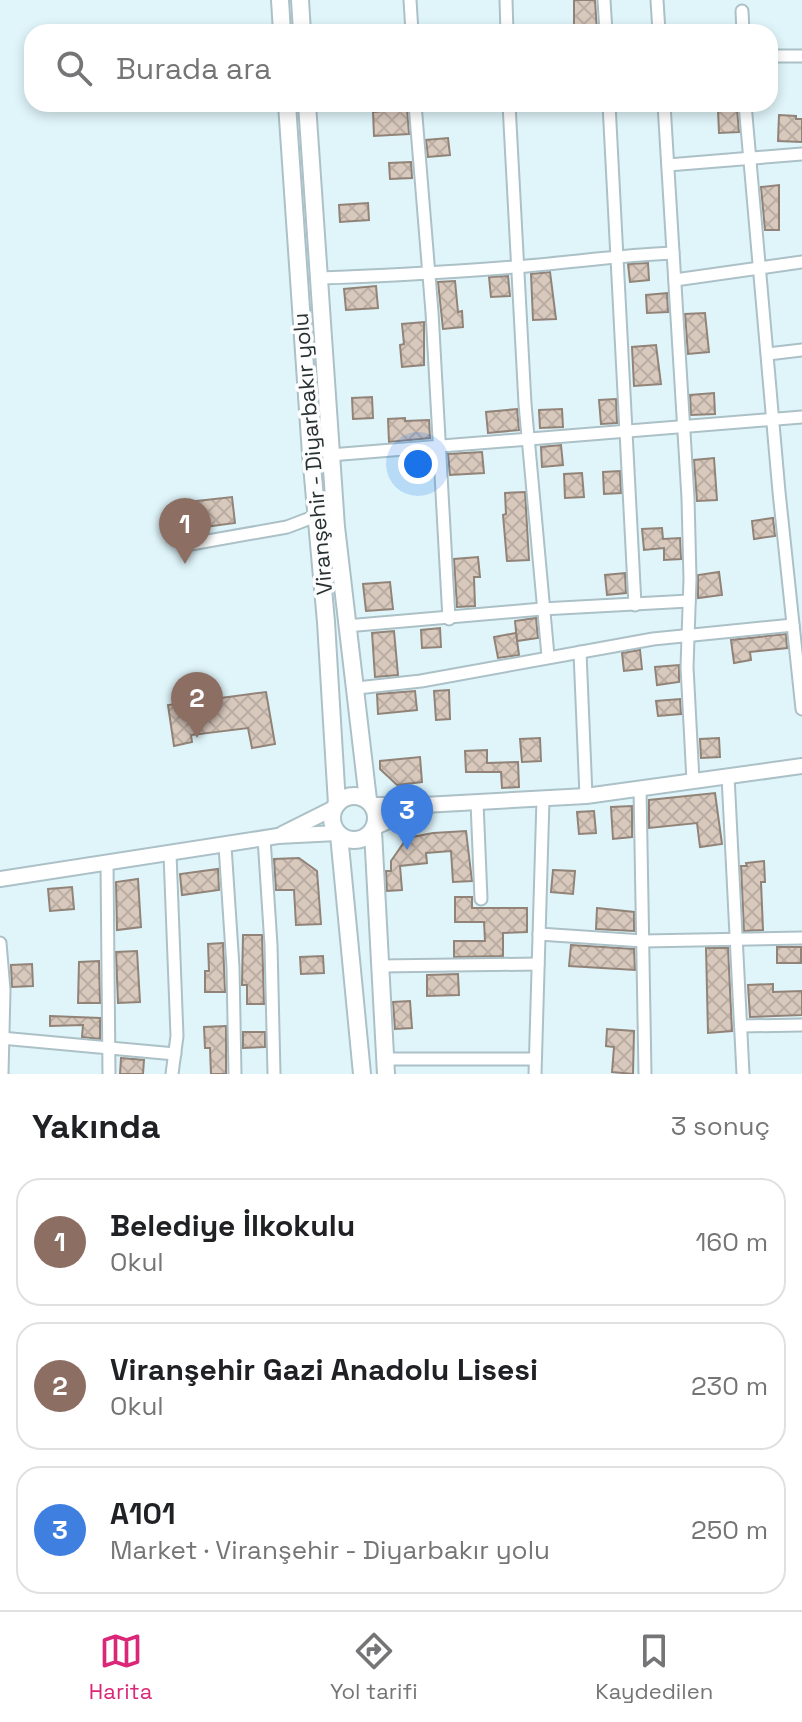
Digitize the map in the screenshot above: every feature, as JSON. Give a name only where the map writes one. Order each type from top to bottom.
[{"type":"main road","points":[[280,0],[282,24]]},
{"type":"main road","points":[[300,0],[302,24]]},
{"type":"main road","name":"Viranşehir - Diyarbakır yolu","points":[[288,112],[326,622],[335,806]]},
{"type":"main road","name":"Viranşehir - Diyarbakır yolu","points":[[308,112],[330,455],[346,626],[357,688],[370,802]]},
{"type":"main road","points":[[362,1074],[338,834],[332,821],[335,806],[348,796],[355,795],[370,802],[377,815],[374,829],[385,1066]]},
{"type":"main road","points":[[338,834],[356,840],[374,829]]},
{"type":"street","points":[[410,0],[412,24]]},
{"type":"street","points":[[506,0],[507,24]]},
{"type":"street","points":[[604,0],[606,24]]},
{"type":"street","points":[[657,0],[658,24]]},
{"type":"street","points":[[742,11],[743,24]]},
{"type":"street","points":[[778,56],[802,56]]},
{"type":"street","points":[[416,112],[449,619]]},
{"type":"street","points":[[509,112],[528,440],[548,656]]},
{"type":"street","points":[[609,112],[635,605]]},
{"type":"street","points":[[665,112],[688,498],[688,634],[693,781]]},
{"type":"street","points":[[746,112],[779,492],[802,709]]},
{"type":"street","points":[[668,165],[802,154]]},
{"type":"street","points":[[319,278],[518,267],[617,255],[673,253]]},
{"type":"street","points":[[675,280],[802,262]]},
{"type":"street","points":[[768,354],[802,350]]},
{"type":"street","points":[[330,455],[802,417]]},
{"type":"street","points":[[191,544],[287,527],[316,516]]},
{"type":"street","points":[[346,626],[542,609],[689,601]]},
{"type":"street","points":[[357,688],[421,681],[548,656],[688,634],[793,625]]},
{"type":"street","points":[[580,652],[586,796]]},
{"type":"street","points":[[370,802],[424,805],[586,796],[802,766]]},
{"type":"street","points":[[728,776],[743,1074]]},
{"type":"street","points":[[640,788],[645,1074]]},
{"type":"street","points":[[535,1074],[543,799]]},
{"type":"street","points":[[477,802],[481,899]]},
{"type":"street","points":[[374,829],[424,805]]},
{"type":"street","points":[[271,837],[335,806]]},
{"type":"street","points":[[0,879],[271,837],[338,834]]},
{"type":"street","points":[[271,837],[274,1074]]},
{"type":"street","points":[[225,846],[233,967],[235,1074]]},
{"type":"street","points":[[170,854],[177,1036],[172,1074]]},
{"type":"street","points":[[107,864],[109,1074]]},
{"type":"street","points":[[539,934],[643,941],[802,938]]},
{"type":"street","points":[[0,943],[4,990],[2,1074]]},
{"type":"street","points":[[380,966],[538,964]]},
{"type":"street","points":[[741,1026],[802,1025]]},
{"type":"street","points":[[1,1038],[175,1054]]},
{"type":"street","points":[[385,1066],[535,1059]]},
{"type":"building","points":[[574,0],[595,0],[596,24],[574,24]]},
{"type":"building","points":[[373,112],[407,112],[409,134],[374,136]]},
{"type":"building","points":[[718,112],[737,112],[739,132],[719,133]]},
{"type":"building","points":[[779,115],[802,119],[802,142],[778,141]]},
{"type":"building","points":[[448,138],[450,155],[428,157],[426,140]]},
{"type":"building","points":[[411,162],[412,178],[390,179],[389,163]]},
{"type":"building","points":[[779,185],[779,230],[765,230],[761,187]]},
{"type":"building","points":[[368,203],[369,220],[340,222],[339,205]]},
{"type":"building","points":[[648,263],[649,280],[630,282],[628,264]]},
{"type":"building","points":[[550,272],[556,319],[533,320],[531,274]]},
{"type":"building","points":[[508,276],[510,296],[491,297],[489,277]]},
{"type":"building","points":[[455,281],[463,327],[443,329],[438,282]]},
{"type":"building","points":[[376,286],[378,308],[346,310],[344,289]]},
{"type":"building","points":[[667,293],[668,312],[647,313],[646,295]]},
{"type":"building","points":[[705,313],[709,352],[688,354],[685,314]]},
{"type":"building","points":[[424,322],[424,365],[402,367],[402,324]]},
{"type":"building","points":[[656,345],[661,384],[634,386],[632,347]]},
{"type":"building","points":[[714,393],[715,414],[691,415],[690,395]]},
{"type":"building","points":[[372,397],[373,418],[353,419],[352,398]]},
{"type":"building","points":[[616,399],[617,423],[601,424],[599,400]]},
{"type":"building","points":[[517,409],[519,430],[488,433],[486,412]]},
{"type":"building","points":[[562,409],[563,427],[540,428],[539,410]]},
{"type":"building","points":[[405,418],[405,421],[429,420],[430,438],[389,442],[388,419]]},
{"type":"building","points":[[561,445],[563,465],[542,467],[541,447]]},
{"type":"building","points":[[482,452],[484,473],[450,475],[448,454]]},
{"type":"building","points":[[714,458],[717,500],[697,501],[694,460]]},
{"type":"building","points":[[620,471],[621,493],[604,494],[603,472]]},
{"type":"building","points":[[582,473],[584,497],[565,498],[564,474]]},
{"type":"building","points":[[525,492],[529,560],[507,561],[503,515],[506,514],[505,493]]},
{"type":"building","points":[[232,497],[235,523],[182,530],[179,503]]},
{"type":"building","points":[[773,518],[775,536],[754,539],[752,521]]},
{"type":"building","points":[[662,528],[663,539],[680,538],[681,559],[664,560],[664,548],[644,550],[642,529]]},
{"type":"building","points":[[478,557],[480,577],[474,577],[475,606],[457,607],[454,559]]},
{"type":"building","points":[[719,572],[722,595],[698,598],[698,575]]},
{"type":"building","points":[[625,573],[626,593],[607,595],[605,575]]},
{"type":"building","points":[[390,582],[393,609],[366,611],[363,584]]},
{"type":"building","points":[[536,618],[538,638],[517,641],[515,621]]},
{"type":"building","points":[[440,628],[441,647],[422,648],[421,630]]},
{"type":"building","points":[[394,631],[398,675],[375,677],[372,633]]},
{"type":"building","points":[[516,633],[519,655],[498,658],[494,637]]},
{"type":"building","points":[[786,634],[787,648],[750,652],[751,660],[734,663],[731,640]]},
{"type":"building","points":[[640,650],[642,669],[624,671],[622,653]]},
{"type":"building","points":[[679,665],[679,682],[657,685],[655,667]]},
{"type":"building","points":[[449,690],[450,719],[436,720],[434,691]]},
{"type":"building","points":[[415,691],[417,710],[378,714],[377,694]]},
{"type":"building","points":[[266,692],[275,744],[252,748],[248,728],[191,735],[192,742],[174,746],[168,705]]},
{"type":"building","points":[[680,699],[681,714],[658,716],[656,701]]},
{"type":"building","points":[[540,738],[541,761],[522,762],[520,739]]},
{"type":"building","points":[[719,738],[720,757],[701,758],[700,739]]},
{"type":"building","points":[[487,750],[487,763],[518,762],[519,787],[502,788],[501,772],[466,772],[465,751]]},
{"type":"building","points":[[420,757],[422,782],[397,785],[380,769],[380,761]]},
{"type":"building","points":[[715,793],[722,844],[700,847],[697,823],[649,828],[649,800]]},
{"type":"building","points":[[632,806],[632,837],[613,839],[611,807]]},
{"type":"building","points":[[594,811],[596,833],[579,834],[577,812]]},
{"type":"building","points":[[466,831],[472,881],[453,882],[451,851],[426,853],[427,863],[400,866],[402,890],[387,891],[386,871],[391,871],[391,861],[407,838]]},
{"type":"building","points":[[299,858],[317,871],[321,924],[296,925],[294,890],[276,890],[274,859]]},
{"type":"building","points":[[764,861],[765,882],[761,882],[763,930],[744,931],[741,866]]},
{"type":"building","points":[[218,869],[219,890],[182,895],[180,874]]},
{"type":"building","points":[[553,870],[575,871],[573,894],[551,892]]},
{"type":"building","points":[[138,879],[141,927],[117,930],[116,882]]},
{"type":"building","points":[[72,887],[74,909],[50,911],[48,889]]},
{"type":"building","points":[[455,897],[472,897],[472,908],[527,908],[527,932],[503,933],[503,956],[454,957],[454,941],[485,941],[484,922],[455,922]]},
{"type":"building","points":[[597,908],[634,912],[634,931],[596,929]]},
{"type":"building","points":[[243,935],[262,935],[264,1004],[247,1004],[247,985],[242,985]]},
{"type":"building","points":[[223,943],[225,992],[205,992],[205,971],[209,971],[208,944]]},
{"type":"building","points":[[571,945],[634,949],[635,970],[569,966]]},
{"type":"building","points":[[777,947],[801,947],[801,963],[777,963]]},
{"type":"building","points":[[706,948],[728,948],[732,1031],[708,1033]]},
{"type":"building","points":[[137,951],[140,1002],[118,1003],[116,952]]},
{"type":"building","points":[[323,956],[324,973],[301,974],[300,957]]},
{"type":"building","points":[[99,961],[100,1003],[78,1003],[79,962]]},
{"type":"building","points":[[32,964],[33,986],[12,987],[11,965]]},
{"type":"building","points":[[458,974],[459,995],[427,996],[427,975]]},
{"type":"building","points":[[773,984],[773,992],[802,991],[802,1015],[750,1017],[748,985]]},
{"type":"building","points":[[410,1001],[412,1028],[395,1029],[393,1002]]},
{"type":"building","points":[[50,1016],[100,1018],[100,1039],[82,1037],[83,1025],[50,1026]]},
{"type":"building","points":[[226,1026],[226,1074],[211,1074],[210,1048],[205,1048],[204,1027]]},
{"type":"building","points":[[607,1029],[634,1031],[633,1074],[612,1072],[614,1047],[606,1046]]},
{"type":"building","points":[[243,1032],[265,1032],[265,1047],[243,1048]]},
{"type":"building","points":[[121,1058],[144,1060],[143,1074],[120,1074]]},
{"type":"place","name":"Belediye İlkokulu","points":[[185,564]]},
{"type":"place","name":"Viranşehir Gazi Anadolu Lisesi","points":[[197,738]]},
{"type":"place","name":"A101","points":[[407,850]]}]
